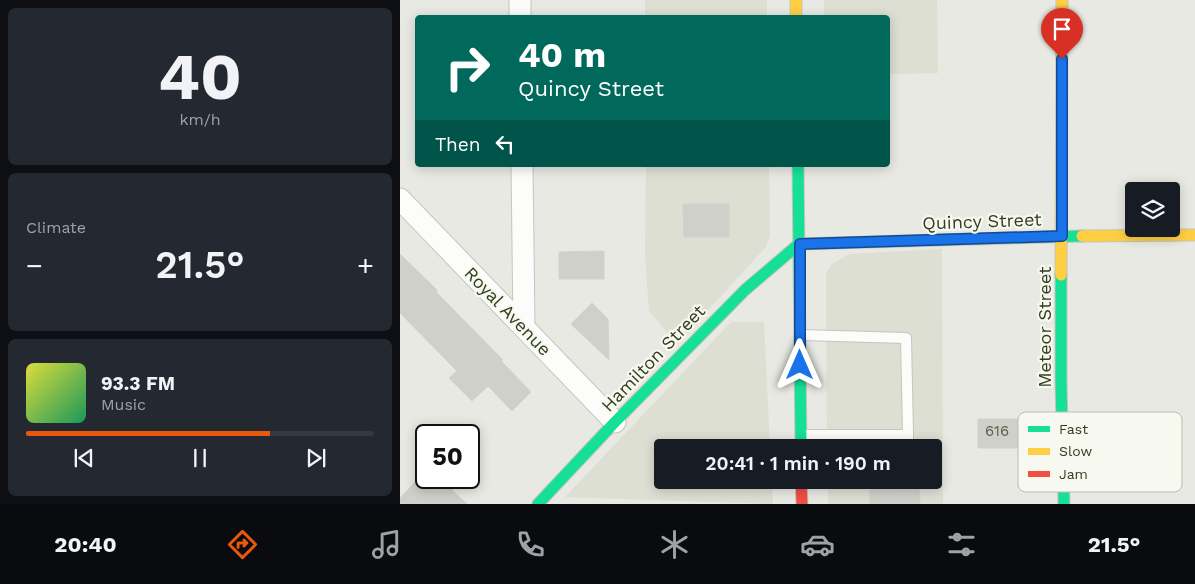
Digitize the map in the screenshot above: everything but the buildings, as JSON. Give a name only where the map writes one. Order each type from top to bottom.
[{"type":"street","points":[[520,0],[520,15]]},
{"type":"street","points":[[796,0],[796,15]]},
{"type":"street","name":"Meteor Street","points":[[1062,0],[1062,412]]},
{"type":"street","points":[[522,167],[524,326]]},
{"type":"street","points":[[798,167],[801,439]]},
{"type":"street","name":"Royal Avenue","points":[[400,199],[615,422]]},
{"type":"street","name":"Quincy Street","points":[[800,244],[1062,236],[1195,236]]},
{"type":"street","name":"Hamilton Street","points":[[538,504],[615,422],[745,290],[800,244]]},
{"type":"street","points":[[802,489],[802,504]]},
{"type":"lane","points":[[800,335],[906,338],[908,439]]},
{"type":"lane","points":[[801,435],[908,435]]},
{"type":"shaded area","points":[[645,0],[767,0],[767,15],[645,15]]},
{"type":"shaded area","points":[[824,0],[937,0],[938,73],[890,74],[890,15],[824,15]]},
{"type":"shaded area","points":[[646,167],[769,167],[770,236],[766,247],[677,344],[649,311],[645,252]]},
{"type":"shaded area","points":[[942,249],[943,504],[828,504],[828,489],[942,489],[942,439],[827,439],[826,273],[832,264],[849,254]]},
{"type":"shaded area","points":[[731,322],[764,322],[770,439],[654,439],[654,489],[772,489],[773,504],[565,497]]},
{"type":"traffic: fast","points":[[798,167],[801,439]]},
{"type":"traffic: fast","points":[[799,244],[1082,236]]},
{"type":"traffic: fast","points":[[538,504],[615,422],[745,290],[799,244]]},
{"type":"traffic: fast","points":[[1061,275],[1062,412]]},
{"type":"traffic: fast","points":[[1064,492],[1064,504]]},
{"type":"traffic: slow","points":[[796,0],[796,15]]},
{"type":"traffic: slow","points":[[1061,275],[1062,0]]},
{"type":"traffic: slow","points":[[1082,236],[1195,235]]},
{"type":"traffic: jam","points":[[801,489],[802,504]]},
{"type":"route","points":[[800,365],[800,244],[1062,236],[1062,59]]}]
